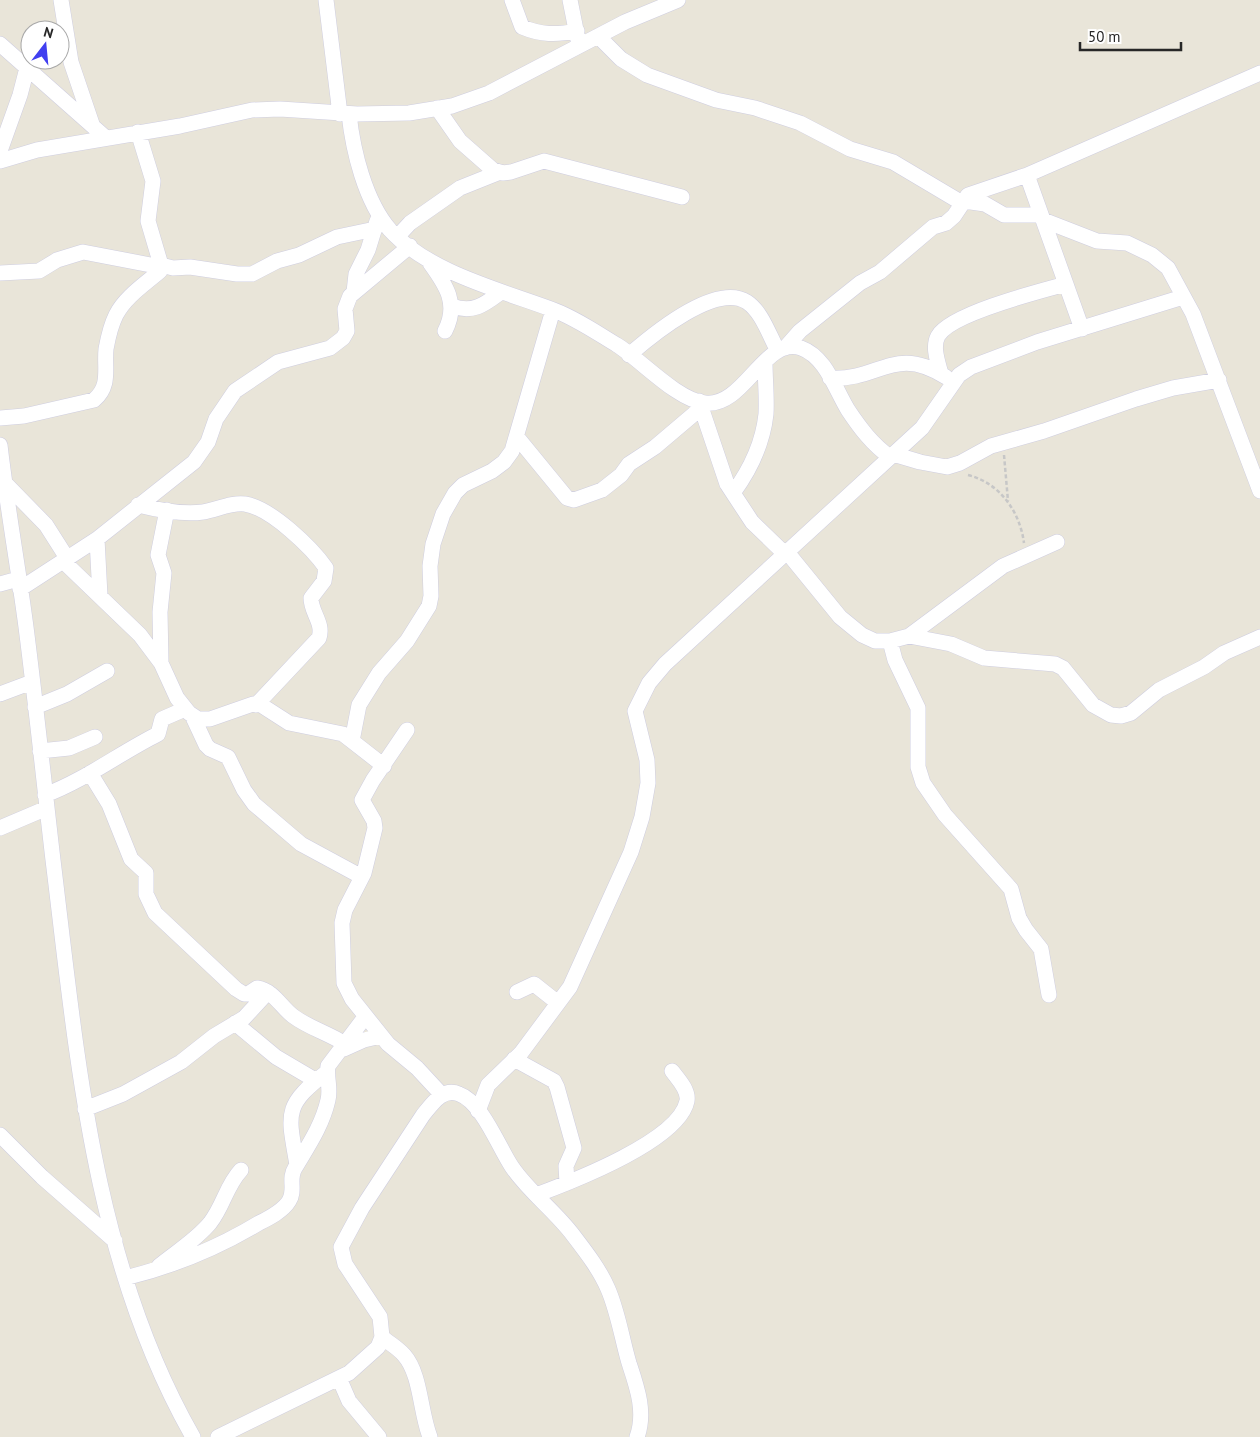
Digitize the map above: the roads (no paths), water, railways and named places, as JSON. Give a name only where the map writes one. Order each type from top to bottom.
[{"type":"street","points":[[62,0],[71,62],[93,126]]},
{"type":"street","points":[[326,0],[344,114],[360,172],[379,212],[390,230],[443,268],[501,292],[553,310],[620,347],[654,375],[700,405],[719,463],[733,493],[752,522],[786,553],[840,617],[862,635],[875,641],[890,641],[909,636],[1003,566],[1057,542]]},
{"type":"street","points":[[512,0],[522,27],[539,34],[578,38],[598,36],[670,2]]},
{"type":"street","points":[[570,0],[578,38]]},
{"type":"street","points":[[598,36],[621,59],[647,75],[716,100],[755,108],[800,123],[850,149],[893,162],[963,202],[985,204],[1004,214],[1042,217],[1097,241],[1127,243],[1152,255],[1168,268],[1184,297],[1219,380],[1260,490]]},
{"type":"street","points":[[0,161],[37,150],[180,126],[252,110],[280,109],[344,114],[409,113],[452,106],[490,93],[578,38]]},
{"type":"street","points":[[0,44],[20,62]]},
{"type":"street","points":[[0,150],[20,95],[26,70]]},
{"type":"street","points":[[29,70],[106,137]]},
{"type":"street","points":[[517,437],[567,498],[574,500],[602,490],[621,475],[629,464],[655,447],[700,405],[727,400],[765,362],[800,331],[860,283],[880,272],[933,227],[946,223],[954,216],[963,202],[975,191],[1027,175],[1260,73]]},
{"type":"street","points":[[438,108],[460,140],[484,162],[500,172]]},
{"type":"street","points":[[138,132],[152,181],[148,221],[161,266]]},
{"type":"street","points":[[398,236],[410,223],[460,188],[500,172],[522,169],[544,161],[682,197]]},
{"type":"street","points":[[1027,175],[1082,329]]},
{"type":"street","points":[[354,292],[356,274],[368,250],[379,212]]},
{"type":"street","points":[[0,273],[39,271],[57,260],[83,252],[173,268],[190,267],[237,274],[252,274],[277,261],[299,255],[337,237],[375,229]]},
{"type":"street","points":[[0,584],[19,584],[65,560],[97,539],[138,505],[168,484],[194,462],[208,442],[216,420],[235,391],[278,362],[330,348],[343,338],[347,331],[346,304],[354,292],[410,246]]},
{"type":"street","points":[[426,257],[448,290],[452,306],[445,331]]},
{"type":"street","points":[[0,418],[24,416],[94,400],[102,394],[106,383],[106,350],[116,315],[130,297],[161,266]]},
{"type":"street","points":[[478,1111],[488,1085],[514,1060],[570,987],[631,852],[642,817],[648,783],[647,760],[635,711],[639,700],[665,664],[922,428],[947,378],[936,351],[938,337],[944,329],[988,307],[1066,284]]},
{"type":"street","points":[[452,306],[469,311],[484,305],[501,292]]},
{"type":"street","points":[[830,378],[858,377],[901,362],[919,364],[947,378],[959,375],[971,367],[992,358],[1037,342],[1184,297]]},
{"type":"street","points":[[629,355],[647,339],[695,307],[731,298],[746,301],[756,310],[781,349]]},
{"type":"street","points":[[352,741],[359,705],[379,673],[407,641],[429,606],[431,596],[430,566],[433,544],[443,514],[455,493],[463,485],[492,471],[504,462],[512,451],[553,310]]},
{"type":"street","points":[[781,349],[801,348],[811,354],[823,366],[848,409],[873,444],[892,456],[951,466],[1002,442],[1173,388],[1219,380]]},
{"type":"street","points":[[733,493],[751,464],[762,434],[766,412],[765,362]]},
{"type":"street","points":[[0,445],[32,682],[85,1109],[115,1241],[132,1300],[155,1359],[193,1437]]},
{"type":"street","points":[[5,483],[46,525],[65,560],[140,636],[160,662],[177,698],[189,712],[198,719],[210,719],[256,704],[319,638],[321,632],[320,623],[311,606],[311,598],[324,581],[326,568],[318,557],[291,532],[265,513],[245,504],[202,512],[167,510],[138,505]]},
{"type":"street","points":[[160,662],[160,612],[164,572],[158,555],[167,510]]},
{"type":"street","points":[[97,539],[100,596]]},
{"type":"street","points":[[909,636],[951,644],[984,658],[1055,664],[1063,668],[1093,705],[1111,714],[1121,716],[1131,713],[1159,690],[1204,667],[1224,653],[1260,638]]},
{"type":"street","points":[[890,641],[895,660],[918,708],[918,767],[924,783],[951,821],[1009,886],[1019,918],[1026,930],[1042,949],[1049,995]]},
{"type":"street","points":[[35,707],[67,694],[107,671]]},
{"type":"street","points":[[0,694],[32,682]]},
{"type":"street","points":[[256,704],[261,705],[288,723],[343,734],[384,766]]},
{"type":"street","points":[[0,828],[46,802],[128,749],[158,734],[162,719],[189,712]]},
{"type":"street","points":[[189,712],[206,745],[210,749],[228,757],[244,790],[254,804],[301,844],[362,877]]},
{"type":"street","points":[[407,730],[373,780],[362,800],[374,821],[375,828],[372,848],[362,877],[345,910],[341,949],[344,983],[352,999],[381,1036],[417,1068],[442,1095]]},
{"type":"street","points":[[40,751],[69,748],[95,737]]},
{"type":"street","points":[[90,773],[110,804],[131,859],[146,873],[146,894],[155,913],[240,992],[248,994],[257,988],[268,992],[295,1017],[327,1033],[340,1049]]},
{"type":"street","points":[[517,992],[534,984],[558,1003]]},
{"type":"street","points":[[85,1109],[123,1094],[181,1062],[257,1006],[268,992]]},
{"type":"street","points":[[297,1165],[289,1121],[292,1108],[308,1085],[321,1076],[365,1017]]},
{"type":"street","points":[[126,1278],[155,1271],[196,1257],[236,1237],[284,1207],[290,1199],[291,1178],[324,1115],[330,1088],[321,1076],[276,1056],[235,1023]]},
{"type":"street","points":[[340,1049],[381,1036]]},
{"type":"street","points":[[514,1060],[554,1081],[557,1087],[574,1148],[565,1172],[567,1183]]},
{"type":"street","points":[[536,1195],[617,1162],[657,1135],[683,1112],[687,1094],[672,1071]]},
{"type":"street","points":[[218,1437],[339,1378],[368,1359],[378,1347],[382,1337],[380,1317],[345,1264],[340,1254],[341,1248],[349,1229],[423,1115],[442,1095],[451,1092],[460,1094],[469,1100],[478,1111],[512,1168],[572,1233],[608,1290],[640,1397],[640,1428],[637,1437]]},
{"type":"street","points":[[0,1136],[42,1177],[115,1241]]},
{"type":"street","points":[[155,1271],[210,1223],[223,1202],[228,1186],[241,1170]]},
{"type":"street","points":[[382,1337],[404,1354],[414,1371],[425,1424],[430,1437]]},
{"type":"street","points":[[339,1378],[349,1401],[380,1437]]}]
